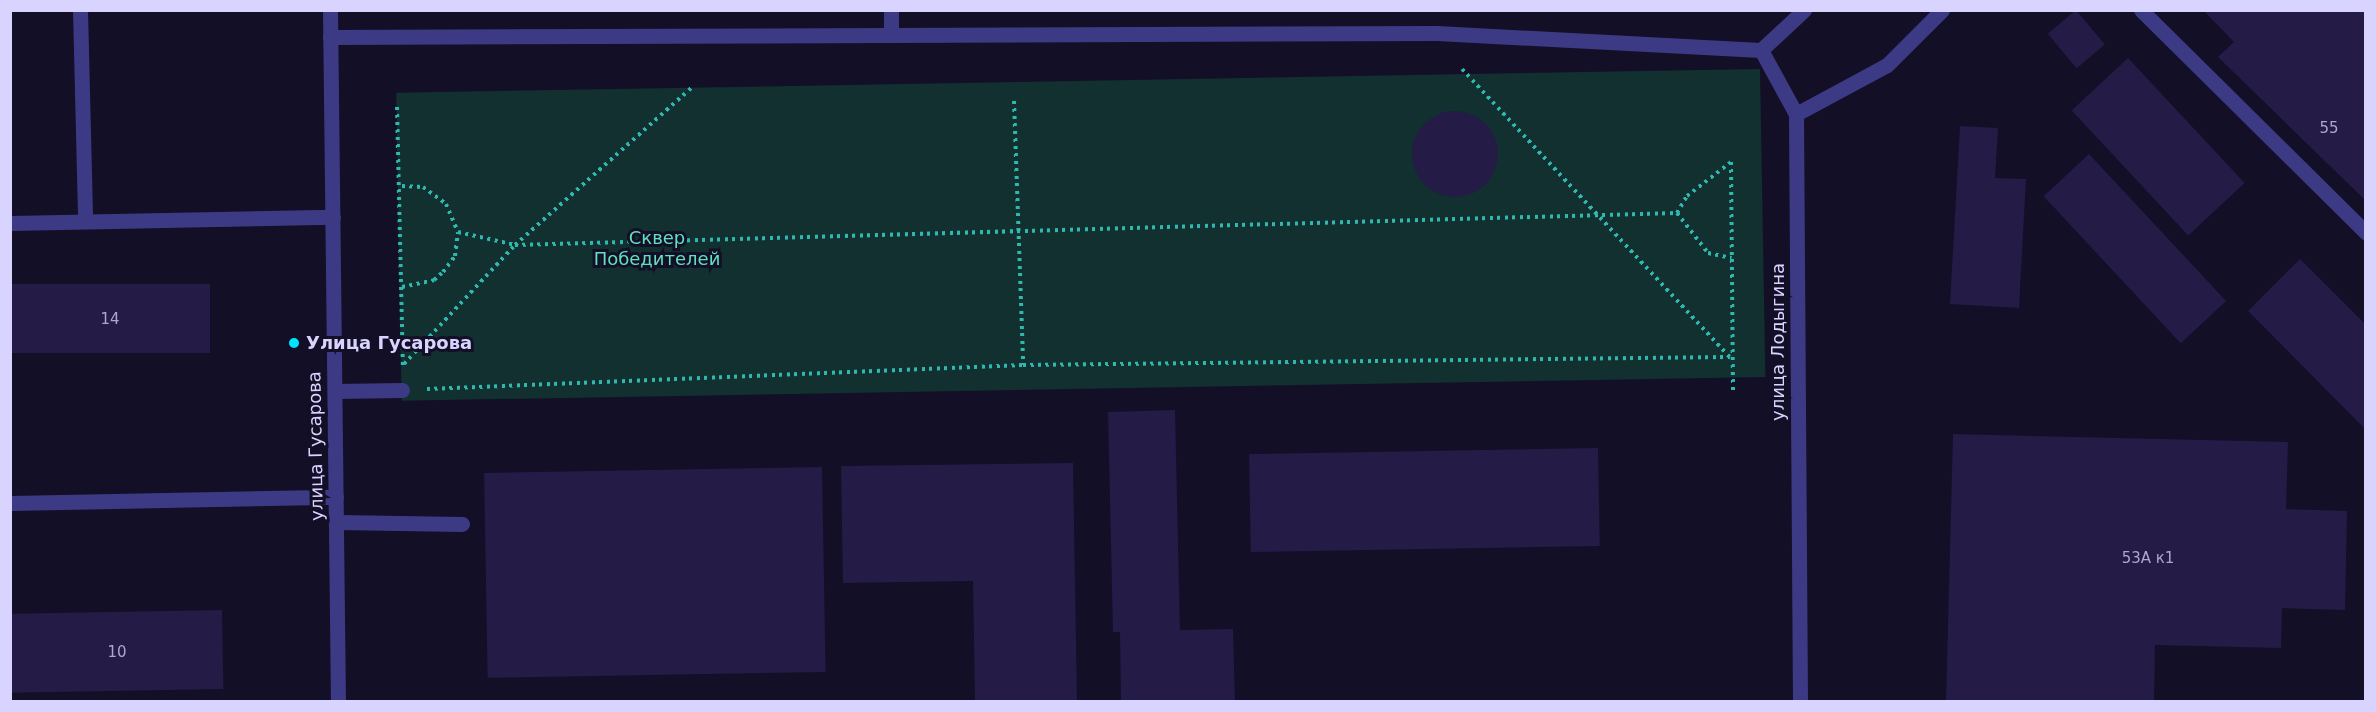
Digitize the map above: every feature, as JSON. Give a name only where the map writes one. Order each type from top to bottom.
[{"type":"street","points":[[80,10],[85,221]]},
{"type":"street","name":"улица Гусарова","points":[[330,10],[338,702]]},
{"type":"street","points":[[891,10],[891,34]]},
{"type":"street","points":[[330,37],[1437,33],[1761,50],[1804,10]]},
{"type":"street","points":[[1796,114],[1887,64],[1942,10]]},
{"type":"street","points":[[2140,10],[2366,233]]},
{"type":"street","name":"улица Лодыгина","points":[[1761,50],[1796,114],[1800,702]]},
{"type":"street","points":[[10,223],[333,217]]},
{"type":"street","points":[[334,391],[402,390]]},
{"type":"street","points":[[10,503],[336,497]]},
{"type":"street","points":[[337,522],[462,524]]},
{"type":"path","points":[[1462,69],[1730,357]]},
{"type":"path","points":[[403,365],[515,245],[691,88]]},
{"type":"path","points":[[1014,101],[1023,365]]},
{"type":"path","points":[[397,107],[402,186],[402,390],[1023,365],[1730,357]]},
{"type":"path","points":[[1677,213],[1687,196],[1731,162],[1730,357],[1733,390]]},
{"type":"path","points":[[402,186],[423,187],[446,204],[458,232],[455,256],[443,272],[402,287]]},
{"type":"path","points":[[458,232],[515,245],[1598,217],[1677,213]]},
{"type":"path","points":[[1677,213],[1708,253],[1731,258]]},
{"type":"green space","name":"Сквер Победителей","points":[[1760,69],[1765,377],[402,401],[396,93]]},
{"type":"building","points":[[2076,10],[2105,44],[2077,68],[2048,34]]},
{"type":"building","points":[[2203,10],[2366,10],[2366,201],[2218,57],[2234,42]]},
{"type":"building","points":[[2128,58],[2245,183],[2188,236],[2072,111]]},
{"type":"building","points":[[1447,111],[1463,111],[1486,123],[1495,137],[1498,154],[1495,171],[1486,185],[1463,197],[1447,197],[1431,190],[1419,178],[1412,162],[1412,146],[1419,130],[1431,118]]},
{"type":"building","points":[[1960,126],[1998,128],[1995,178],[2026,179],[2019,308],[1950,304]]},
{"type":"building","points":[[2089,154],[2226,301],[2181,343],[2044,196]]},
{"type":"building","points":[[2300,259],[2366,325],[2366,430],[2248,311]]},
{"type":"building","points":[[10,284],[210,284],[210,353],[10,353]]},
{"type":"building","points":[[1175,410],[1180,630],[1233,629],[1235,702],[1121,702],[1120,632],[1113,632],[1108,412]]},
{"type":"building","points":[[1953,434],[2288,442],[2286,509],[2347,511],[2345,610],[2282,608],[2281,648],[2155,645],[2154,702],[1946,702]]},
{"type":"building","points":[[1598,448],[1600,546],[1251,552],[1249,454]]},
{"type":"building","points":[[1073,463],[1077,702],[975,702],[973,581],[843,583],[841,466]]},
{"type":"building","points":[[822,467],[826,672],[488,678],[484,473]]},
{"type":"building","points":[[222,610],[223,689],[11,693],[10,614]]},
{"type":"place","name":"Улица Гусарова","points":[[294,343]]}]
